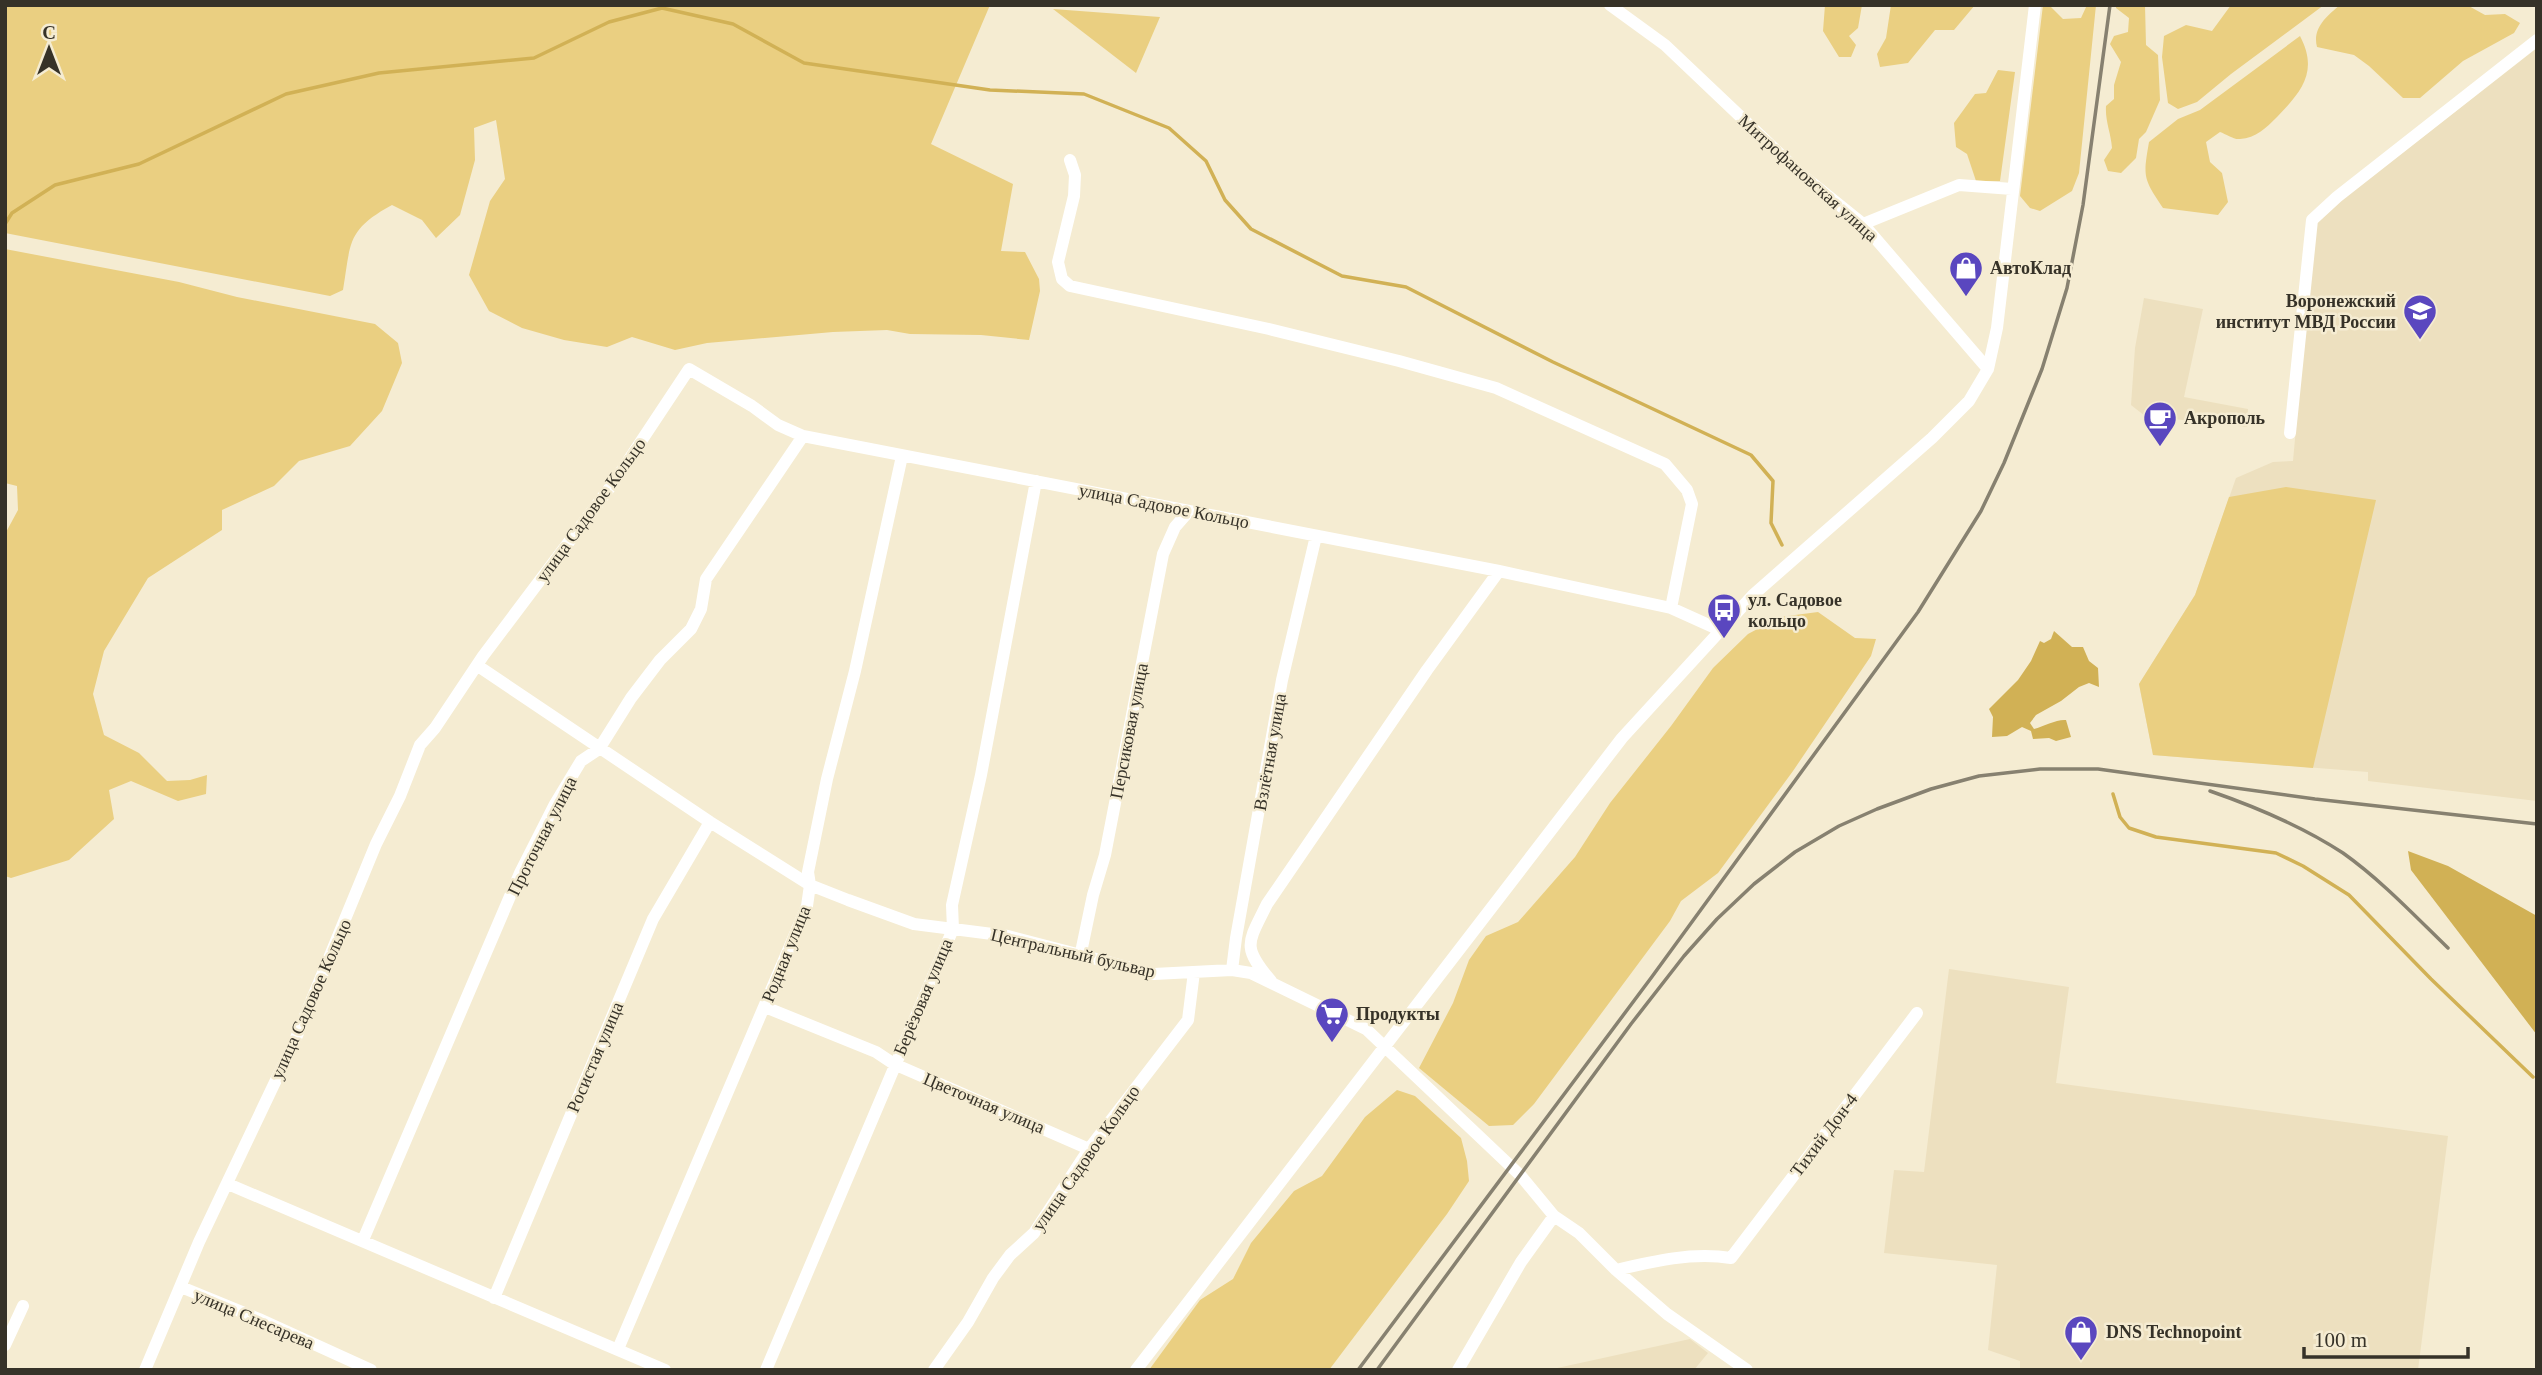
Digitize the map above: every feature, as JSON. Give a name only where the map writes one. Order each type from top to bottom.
[{"type":"street","name":"Митрофановская улица","points":[[1610,5],[1665,45],[1802,175],[1863,224],[1988,369]]},
{"type":"street","points":[[1136,1370],[1622,738],[1753,595],[1932,438],[1969,401],[1988,369],[1997,328],[2035,5]]},
{"type":"street","points":[[2290,433],[2312,220],[2337,197],[2537,40]]},
{"type":"street","points":[[1070,160],[1076,176],[1074,196],[1058,262],[1062,279],[1070,286],[1269,329],[1496,388],[1665,464],[1687,490],[1692,504],[1671,608]]},
{"type":"street","points":[[1863,224],[1959,185],[2012,189]]},
{"type":"street","name":"улица Садовое Кольцо","points":[[181,1287],[199,1242],[296,1038],[420,745],[483,656],[614,482],[689,369],[752,405],[778,425],[803,436],[1499,571],[1671,608],[1722,631]]},
{"type":"street","name":"Проточная улица","points":[[363,1240],[520,873],[555,804],[581,761],[599,749],[631,698],[660,660],[691,629],[701,609],[706,579],[803,436]]},
{"type":"street","name":"Родная улица","points":[[618,1349],[807,906],[810,884],[808,872],[827,779],[856,665],[902,456]]},
{"type":"street","name":"Берёзовая улица","points":[[766,1370],[953,929],[953,905],[981,775],[1036,481]]},
{"type":"street","name":"Персиковая улица","points":[[1080,957],[1093,895],[1105,855],[1163,554],[1175,527],[1189,511]]},
{"type":"street","name":"Взлётная улица","points":[[1232,970],[1282,681],[1316,536]]},
{"type":"street","points":[[1272,982],[1255,962],[1250,950],[1251,937],[1267,904],[1427,670],[1499,571]]},
{"type":"street","name":"Центральный бульвар","points":[[478,666],[710,822],[810,884],[914,924],[1008,936],[1080,957],[1154,974],[1232,970],[1251,973],[1366,1029],[1511,1166],[1554,1216],[1579,1233],[1616,1270],[1667,1314],[1747,1370]]},
{"type":"street","name":"Росистая улица","points":[[494,1298],[653,919],[710,822]]},
{"type":"street","name":"улица Садовое Кольцо","points":[[934,1370],[968,1322],[993,1278],[1010,1255],[1034,1233],[1089,1149],[1188,1020],[1194,972]]},
{"type":"street","name":"Цветочная улица","points":[[765,1007],[877,1052],[894,1064],[1089,1149]]},
{"type":"street","name":"Тихий Дон-4","points":[[1616,1270],[1663,1259],[1708,1254],[1731,1258],[1917,1013]]},
{"type":"street","points":[[228,1184],[665,1370]]},
{"type":"street","points":[[1458,1370],[1521,1262],[1554,1216]]},
{"type":"street","name":"улица Снесарева","points":[[145,1370],[181,1287],[371,1370]]},
{"type":"street","points":[[5,1345],[23,1306]]},
{"type":"shaded area","points":[[5,5],[990,5],[931,144],[1013,184],[1001,251],[1025,252],[1039,279],[1040,291],[1029,340],[981,335],[910,334],[887,330],[707,343],[675,350],[632,337],[607,347],[564,340],[522,328],[489,311],[469,275],[490,201],[505,179],[496,120],[474,128],[475,160],[460,215],[436,238],[422,220],[392,205],[377,214],[358,230],[350,249],[343,290],[330,296],[5,233]]},
{"type":"shaded area","points":[[1825,5],[1862,5],[1858,28],[1849,36],[1856,45],[1851,57],[1839,57],[1823,31]]},
{"type":"shaded area","points":[[1891,5],[1975,5],[1954,30],[1935,30],[1908,63],[1880,67],[1877,54],[1886,38]]},
{"type":"shaded area","points":[[2043,5],[2049,5],[2063,19],[2081,18],[2087,5],[2096,5],[2079,173],[2072,191],[2040,211],[2030,208],[2020,196]]},
{"type":"shaded area","points":[[2116,5],[2145,5],[2146,45],[2158,55],[2160,100],[2146,132],[2139,139],[2136,158],[2121,173],[2108,171],[2104,160],[2112,148],[2106,106],[2114,99],[2114,85],[2121,62],[2110,44],[2114,36],[2128,32],[2129,18],[2116,8]]},
{"type":"shaded area","points":[[2231,5],[2324,5],[2197,102],[2178,109],[2168,103],[2162,57],[2164,36],[2186,25],[2212,31]]},
{"type":"shaded area","points":[[2340,5],[2467,5],[2485,15],[2505,14],[2520,23],[2514,33],[2463,61],[2420,98],[2403,98],[2354,55],[2317,47],[2319,28]]},
{"type":"shaded area","points":[[1053,9],[1160,17],[1136,73]]},
{"type":"shaded area","points":[[2300,36],[2308,60],[2307,71],[2300,90],[2286,108],[2265,129],[2251,137],[2238,139],[2220,132],[2206,142],[2210,162],[2222,173],[2228,202],[2218,215],[2163,208],[2146,177],[2149,142],[2178,119],[2200,110]]},
{"type":"shaded area","name":"Воронежский институт МВД России","points":[[2537,48],[2537,801],[2368,781],[2368,772],[2153,755],[2139,684],[2195,595],[2236,478],[2273,462],[2293,461],[2315,221]]},
{"type":"shaded area","points":[[1998,70],[2015,72],[2000,181],[1976,181],[1967,154],[1956,147],[1954,123],[1975,94],[1986,93]]},
{"type":"shaded area","points":[[5,249],[179,282],[237,297],[375,324],[398,343],[402,363],[382,411],[350,446],[299,461],[274,486],[222,510],[222,530],[148,578],[104,651],[93,694],[104,735],[139,753],[167,781],[190,780],[207,775],[206,794],[178,801],[131,781],[109,790],[114,819],[69,860],[11,878],[5,876],[5,534],[18,510],[17,486],[5,483]]},
{"type":"shaded area","points":[[2144,298],[2203,309],[2184,397],[2248,409],[2247,427],[2145,416],[2131,405],[2135,348]]},
{"type":"shaded area","points":[[2286,487],[2376,500],[2313,768],[2153,755],[2139,684],[2195,595],[2229,497]]},
{"type":"shaded area","points":[[1818,612],[1855,638],[1876,639],[1871,656],[1793,771],[1718,873],[1681,901],[1670,921],[1534,1104],[1513,1125],[1489,1126],[1419,1068],[1453,1003],[1469,960],[1486,936],[1518,922],[1575,857],[1610,803],[1713,668],[1748,634],[1780,617]]},
{"type":"shaded area","points":[[2054,631],[2072,647],[2083,647],[2089,661],[2098,668],[2099,687],[2089,683],[2079,687],[2036,715],[2030,723],[2034,729],[2066,720],[2071,737],[2056,741],[2049,738],[2033,739],[2031,731],[2022,727],[2007,736],[1992,737],[1993,717],[1989,709],[2018,680],[2040,641],[2044,643],[2051,639]]},
{"type":"shaded area","points":[[2408,851],[2448,866],[2537,916],[2537,1035],[2411,870]]},
{"type":"shaded area","points":[[1949,969],[2069,987],[2056,1083],[2448,1136],[2418,1370],[2020,1370],[2020,1361],[1988,1350],[1997,1265],[1884,1253],[1894,1170],[1924,1172]]},
{"type":"shaded area","points":[[1397,1090],[1415,1096],[1461,1138],[1469,1181],[1329,1370],[1149,1370],[1200,1300],[1233,1279],[1251,1243],[1294,1191],[1322,1176],[1365,1117]]},
{"type":"shaded area","points":[[1690,1339],[1708,1353],[1694,1370],[1548,1370]]},
{"type":"waterway","points":[[5,224],[12,213],[55,185],[139,164],[286,94],[379,73],[534,58],[609,22],[662,8],[733,24],[804,63],[990,90],[1084,94],[1169,128],[1206,161],[1225,200],[1251,229],[1342,276],[1406,287],[1553,362],[1751,455],[1773,481],[1771,523],[1782,545]]},
{"type":"waterway","points":[[2113,794],[2120,817],[2129,828],[2156,837],[2276,853],[2303,866],[2349,895],[2533,1077]]},
{"type":"railway","points":[[1358,1370],[1651,978],[1918,612],[1981,511],[2004,463],[2042,369],[2067,288],[2083,205],[2110,5]]},
{"type":"railway","points":[[1377,1370],[1684,956],[1717,919],[1754,884],[1795,852],[1839,826],[1931,789],[1979,776],[2040,769],[2098,769],[2315,799],[2537,824]]},
{"type":"railway","points":[[2210,791],[2278,818],[2343,853],[2384,886],[2448,948]]},
{"type":"place","name":"АвтоКлад","points":[[1966,298]]},
{"type":"place","name":"Воронежский институт МВД России","points":[[2420,341]]},
{"type":"place","name":"Акрополь","points":[[2160,448]]},
{"type":"place","name":"ул. Садовое кольцо","points":[[1724,640]]},
{"type":"place","name":"Продукты","points":[[1332,1044]]},
{"type":"place","name":"DNS Technopoint","points":[[2081,1362]]}]
